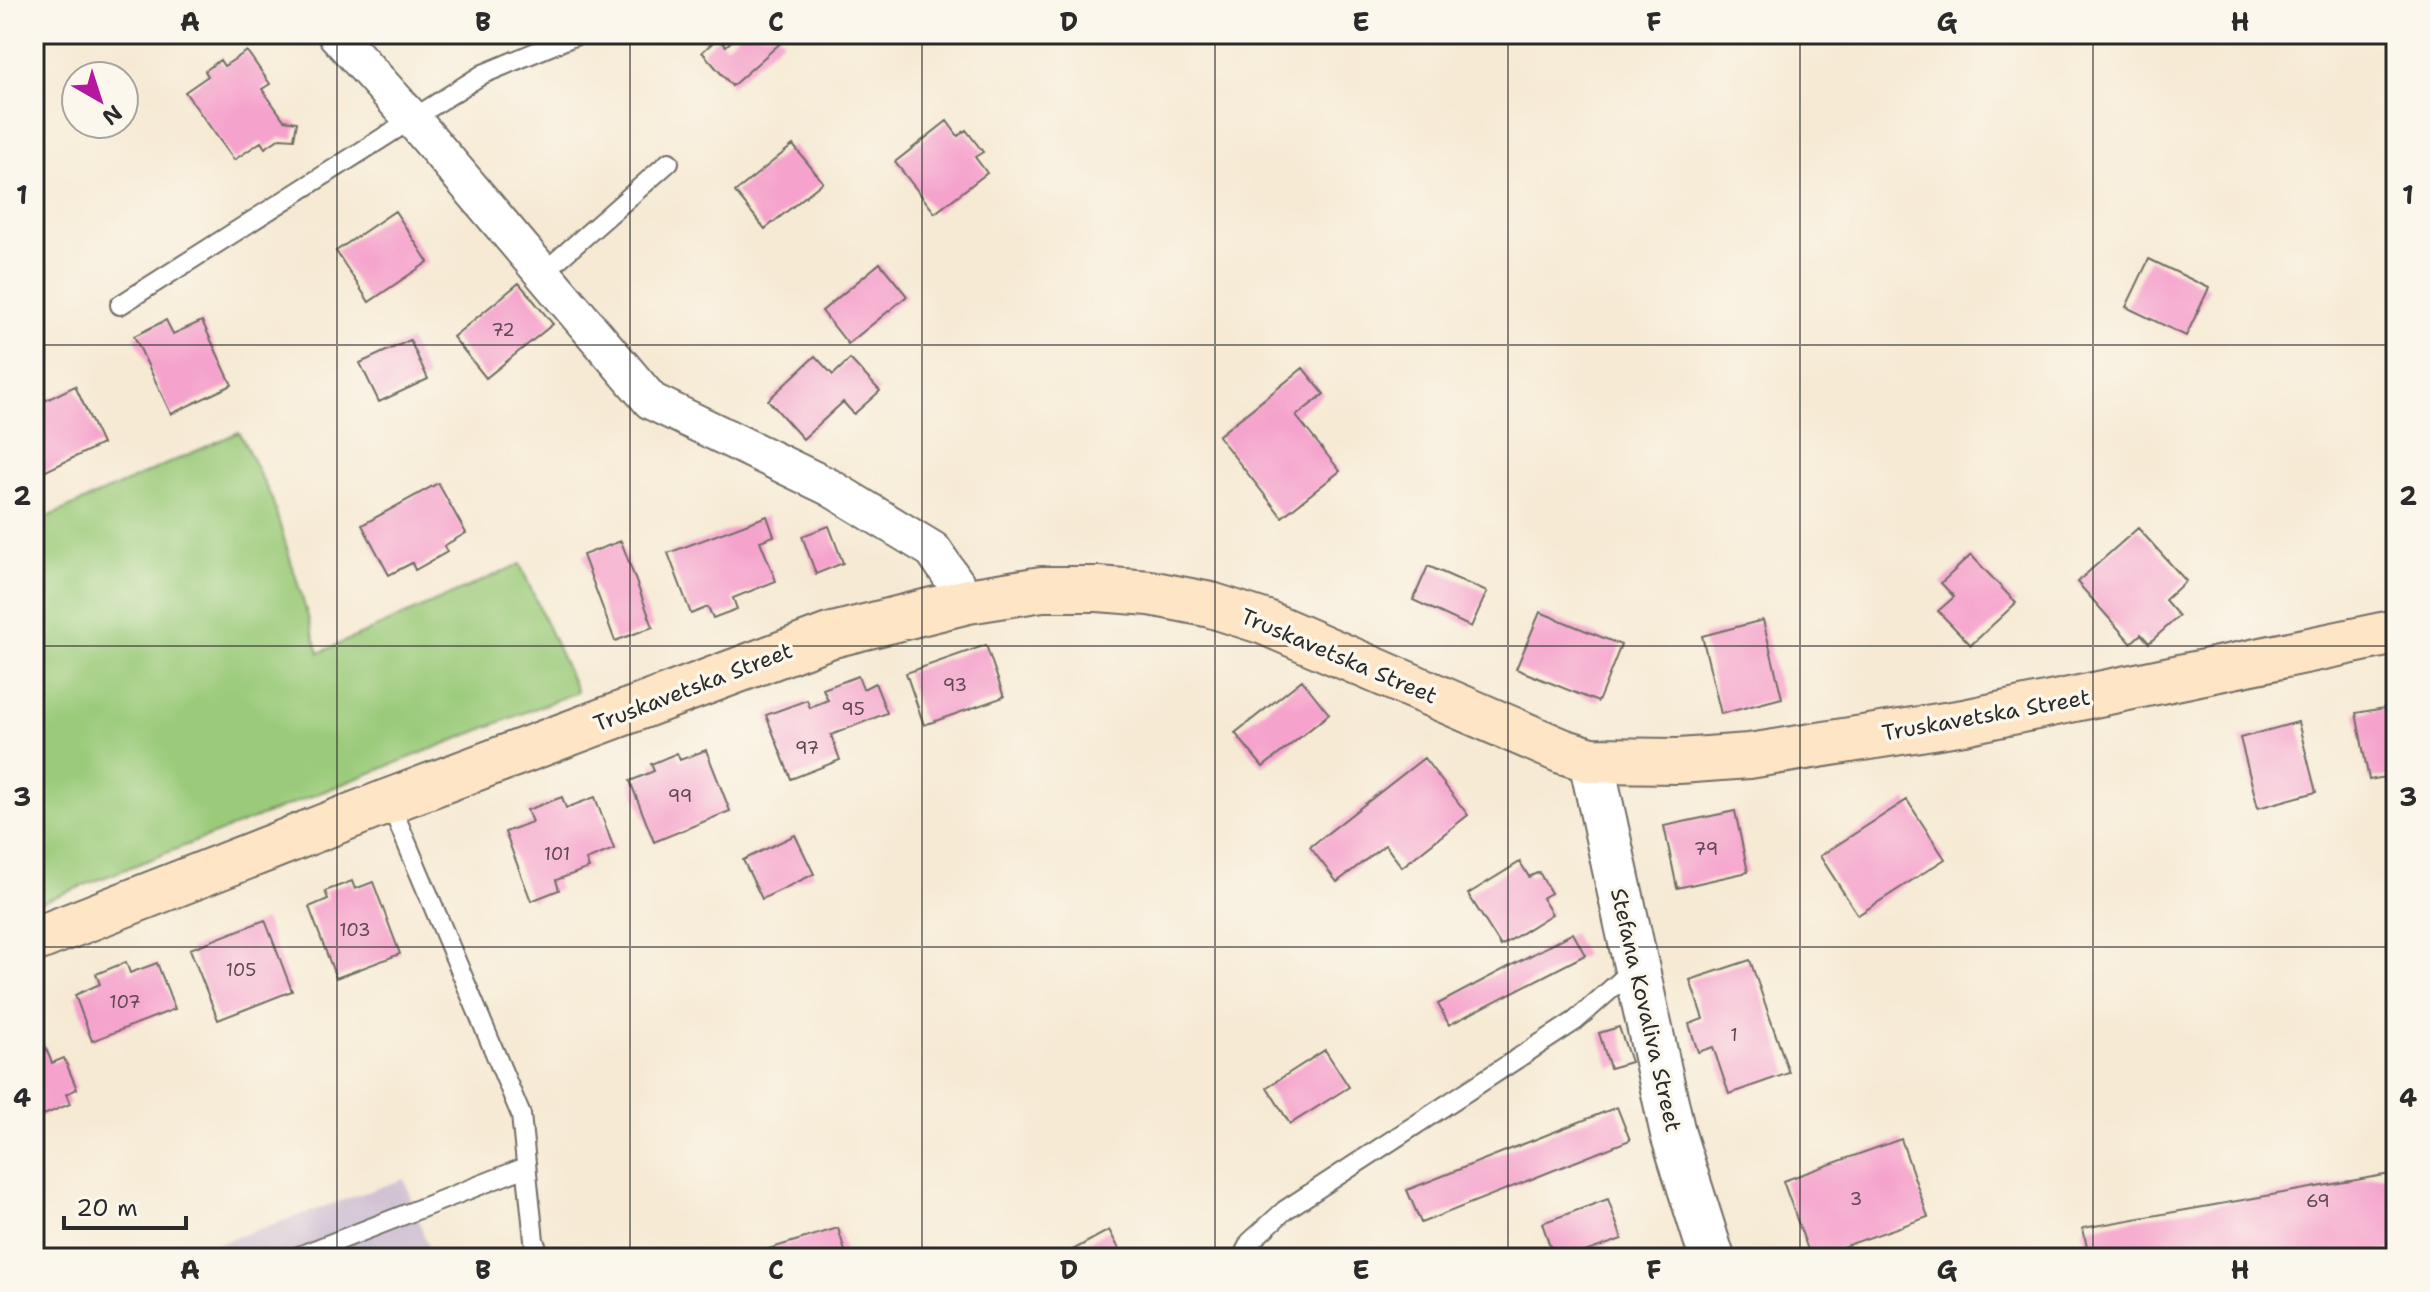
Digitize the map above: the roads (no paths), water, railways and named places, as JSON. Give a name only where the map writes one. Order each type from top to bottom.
[{"type":"main road","name":"Truskavetska Street","points":[[34,940],[389,801],[829,636],[968,601],[1042,589],[1150,593],[1211,605],[1264,622],[1562,751],[1591,760],[1679,761],[1795,749],[1964,722],[2396,632]]},
{"type":"street","points":[[336,34],[413,120],[651,401],[829,487],[933,550],[968,601]]},
{"type":"street","name":"Stefana Kovaliva Street","points":[[1591,760],[1673,1134],[1712,1258]]},
{"type":"lane","points":[[120,305],[483,74],[579,34]]},
{"type":"lane","points":[[543,273],[669,162]]},
{"type":"lane","points":[[389,801],[521,1115],[534,1240],[540,1258]]},
{"type":"lane","points":[[1242,1258],[1250,1242],[1285,1210],[1575,1021],[1637,967]]},
{"type":"lane","points":[[294,1258],[526,1167]]}]
